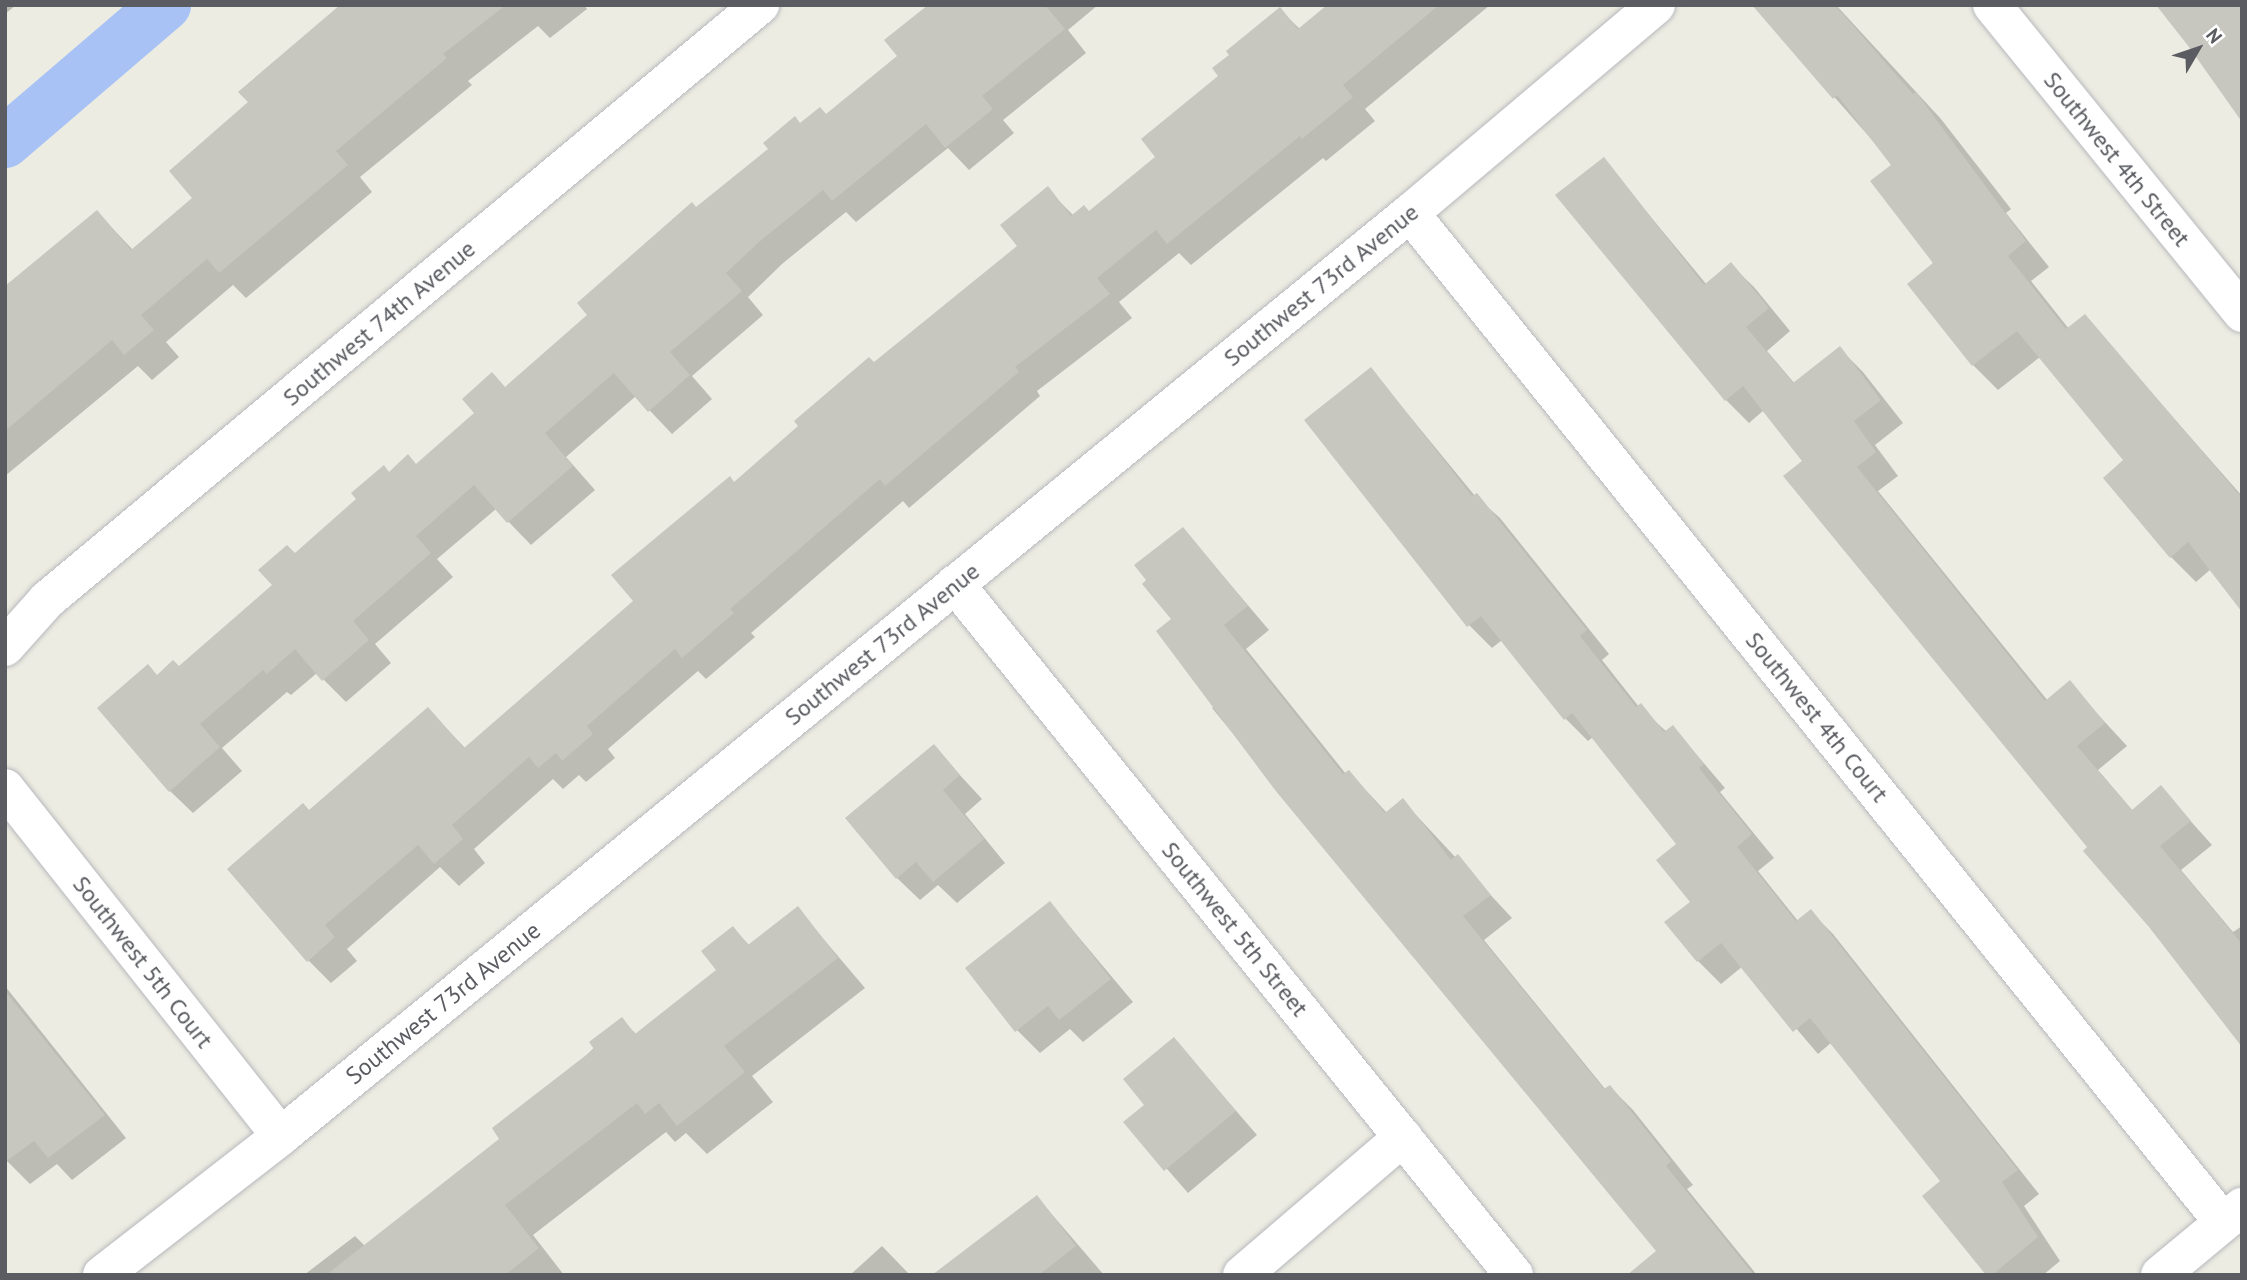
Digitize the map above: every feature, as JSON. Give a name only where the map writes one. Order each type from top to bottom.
[{"type":"street","name":"Southwest 74th Avenue","points":[[5,647],[47,600],[760,5]]},
{"type":"street","name":"Southwest 73rd Avenue","points":[[102,1275],[281,1136],[1410,213],[1656,5]]},
{"type":"street","name":"Southwest 4th Street","points":[[1992,5],[2242,313]]},
{"type":"street","name":"Southwest 4th Court","points":[[1410,213],[2232,1214]]},
{"type":"street","name":"Southwest 5th Street","points":[[955,584],[1514,1275]]},
{"type":"street","name":"Southwest 5th Court","points":[[5,788],[281,1136]]},
{"type":"street","points":[[1242,1275],[1403,1137]]},
{"type":"street","points":[[2160,1275],[2232,1214]]},
{"type":"building","points":[[340,5],[506,5],[443,54],[447,58],[336,151],[348,165],[219,273],[207,259],[141,315],[154,330],[124,355],[112,340],[5,431],[5,286],[97,210],[131,250],[192,198],[169,171],[248,102],[238,92]]},
{"type":"building","points":[[928,5],[1045,5],[1065,29],[982,96],[993,109],[945,148],[926,124],[832,201],[823,190],[759,242],[726,273],[742,291],[670,352],[690,375],[648,412],[614,373],[545,433],[573,466],[507,523],[474,485],[416,536],[431,553],[353,621],[369,640],[322,681],[295,649],[267,674],[263,670],[200,724],[220,747],[169,792],[97,708],[148,664],[157,675],[173,660],[179,666],[272,585],[258,570],[287,545],[295,553],[356,499],[351,493],[384,465],[389,472],[408,454],[416,464],[474,413],[462,399],[492,372],[505,387],[587,315],[577,303],[692,202],[696,207],[768,149],[763,143],[795,116],[800,123],[820,107],[826,114],[897,56],[884,40]]},
{"type":"building","points":[[1327,5],[1439,5],[1343,85],[1353,97],[1302,139],[1300,136],[1167,244],[1156,230],[1097,278],[1110,294],[1015,367],[1019,372],[885,486],[880,479],[730,609],[734,613],[682,658],[675,649],[587,726],[593,734],[562,761],[556,753],[538,768],[529,757],[452,825],[463,839],[434,864],[418,845],[325,925],[335,937],[307,962],[227,869],[303,803],[309,810],[428,707],[464,748],[633,601],[611,575],[730,476],[734,482],[798,426],[794,421],[869,357],[874,362],[1017,246],[1000,225],[1048,186],[1071,216],[1084,205],[1089,211],[1155,157],[1141,139],[1218,76],[1212,68],[1229,55],[1226,51],[1280,7],[1298,29]]},
{"type":"building","points":[[1752,5],[1835,5],[1913,94],[1916,92],[2026,241],[2008,256],[2066,329],[2085,314],[2242,498],[2242,612],[2188,542],[2170,558],[2103,478],[2123,460],[2017,331],[1972,366],[1907,284],[1933,263],[1870,181],[1891,165],[1837,95],[1833,99]]},
{"type":"building","points":[[2156,5],[2242,5],[2242,122],[2189,47]]},
{"type":"building","points":[[1604,157],[1704,285],[1731,262],[1769,308],[1746,327],[1793,383],[1840,346],[1881,400],[1854,421],[1876,452],[1857,467],[2045,701],[2070,680],[2105,723],[2077,746],[2132,810],[2161,785],[2191,821],[2160,846],[2242,944],[2242,1047],[2149,927],[2083,851],[2087,847],[1783,476],[1802,461],[1743,386],[1725,401],[1555,195]]},
{"type":"building","points":[[1371,367],[1472,496],[1477,493],[1587,630],[1580,636],[1636,707],[1641,703],[1664,732],[1673,725],[1704,764],[1699,768],[1752,834],[1737,847],[1796,921],[1811,909],[2018,1170],[2002,1182],[2038,1237],[1992,1275],[1986,1275],[1922,1196],[1940,1181],[1810,1018],[1793,1032],[1721,943],[1697,962],[1664,922],[1690,902],[1656,860],[1676,844],[1572,713],[1564,720],[1481,616],[1467,627],[1304,420]]},
{"type":"building","points":[[1183,527],[1248,606],[1224,625],[1343,774],[1349,770],[1385,813],[1403,798],[1451,860],[1458,854],[1491,895],[1463,916],[1604,1089],[1610,1085],[1671,1161],[1666,1166],[1754,1275],[1627,1275],[1656,1251],[1275,790],[1156,631],[1171,619],[1142,584],[1146,580],[1134,565]]},
{"type":"building","points":[[934,744],[960,775],[943,790],[984,839],[933,882],[916,862],[896,879],[845,818]]},
{"type":"building","points":[[1050,901],[1111,979],[1059,1020],[1048,1006],[1015,1032],[965,968]]},
{"type":"building","points":[[798,906],[838,958],[724,1046],[745,1072],[677,1126],[659,1103],[645,1114],[637,1103],[505,1205],[539,1248],[505,1275],[326,1275],[499,1139],[492,1128],[594,1049],[589,1042],[622,1017],[635,1034],[716,970],[701,951],[733,926],[748,945]]},
{"type":"building","points":[[5,991],[105,1115],[48,1158],[34,1141],[5,1162]]},
{"type":"building","points":[[1174,1037],[1236,1111],[1164,1171],[1123,1122],[1144,1105],[1123,1079]]},
{"type":"building","points":[[1037,1195],[1076,1246],[1039,1275],[932,1275]]},
{"type":"waterway","points":[[5,142],[165,5]]}]
